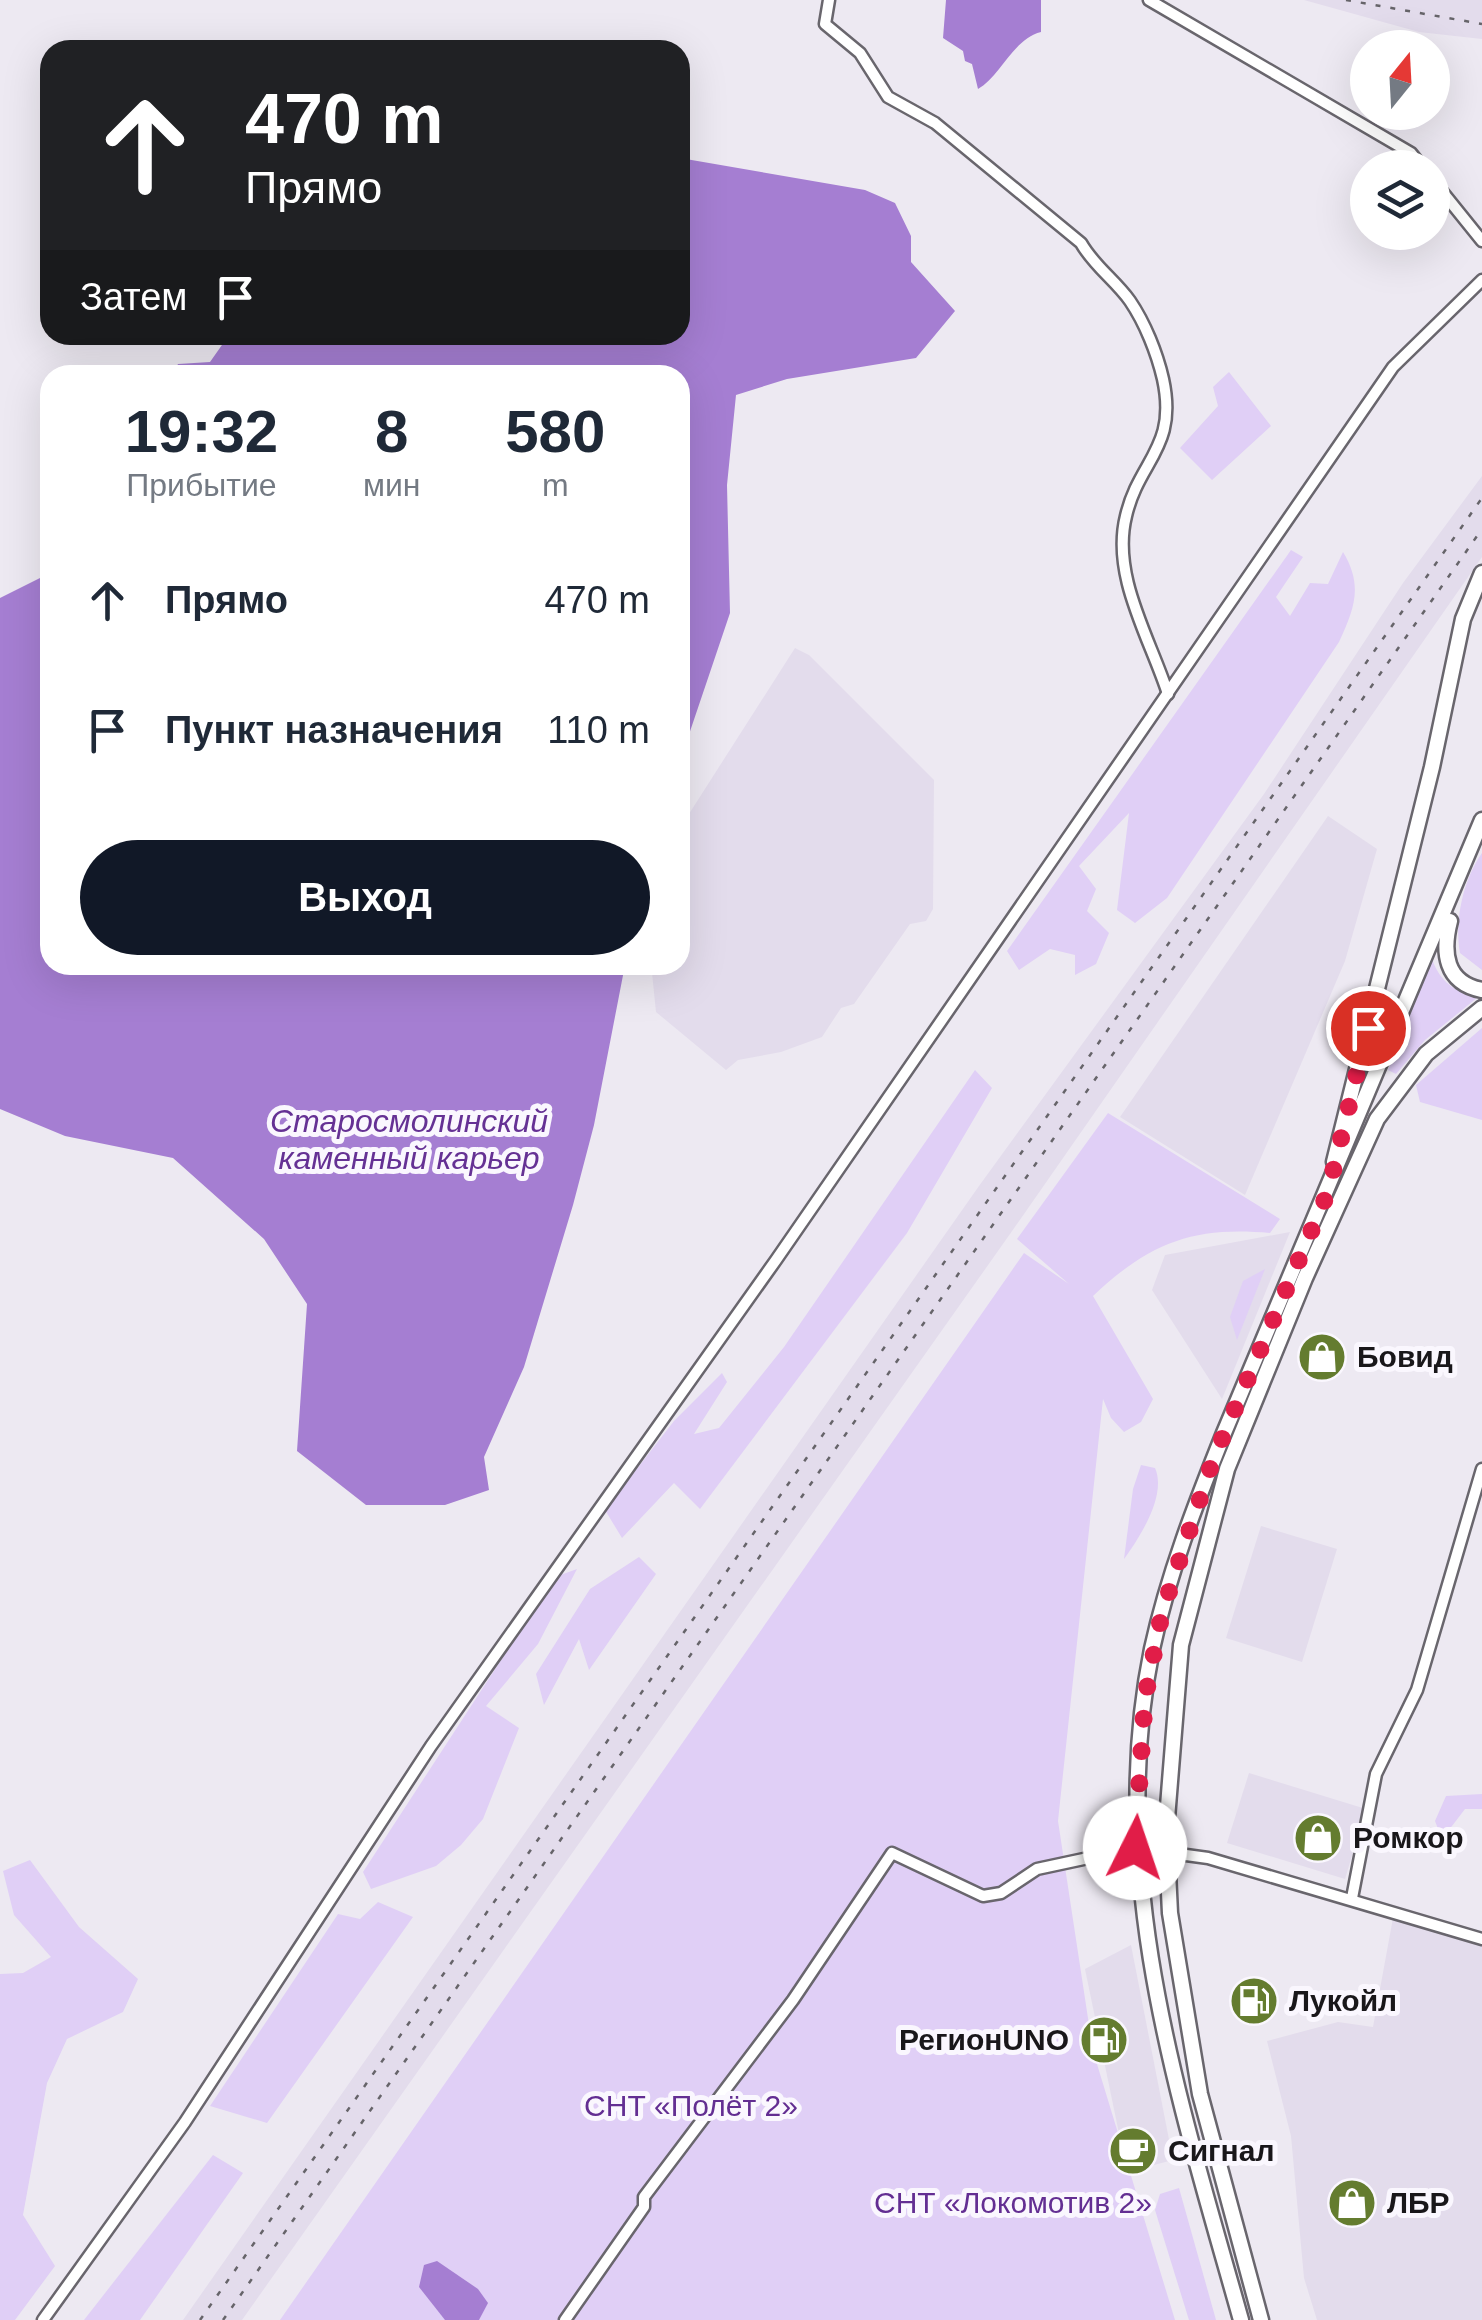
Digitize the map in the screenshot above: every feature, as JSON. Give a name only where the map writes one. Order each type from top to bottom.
[{"type":"main road","points":[[1328,1192],[1432,767],[1463,619],[1482,573]]},
{"type":"main road","points":[[1242,2320],[1169,2062],[1135,1848],[1145,1698],[1162,1613],[1218,1449],[1458,886],[1482,820]]},
{"type":"main road","points":[[1470,856],[1482,834]]},
{"type":"main road","points":[[1458,886],[1446,936],[1448,966],[1462,984],[1482,990]]},
{"type":"main road","points":[[1261,2320],[1200,2094],[1170,1913],[1166,1853],[1182,1645],[1227,1469],[1305,1278],[1377,1120],[1426,1054],[1482,1008]]},
{"type":"street","points":[[829,0],[826,24],[860,53],[888,97],[935,123],[1080,242],[1096,268],[1129,300],[1149,336],[1163,380],[1167,429],[1126,516],[1124,559],[1130,594],[1168,694]]},
{"type":"street","points":[[1148,0],[1404,150]]},
{"type":"street","points":[[1450,201],[1482,241]]},
{"type":"street","points":[[43,2320],[185,2122],[430,1746],[875,1116],[1393,368],[1482,280]]},
{"type":"street","points":[[1352,1898],[1376,1774],[1417,1690],[1482,1469]]},
{"type":"street","points":[[565,2320],[644,2207],[644,2197],[793,2000],[892,1853],[983,1896],[1001,1893],[1036,1869],[1135,1848],[1232,1863],[1482,1938]]},
{"type":"shaded area","points":[[1304,0],[1482,0],[1482,39],[1450,35],[1450,30],[1412,30]]},
{"type":"shaded area","points":[[1482,476],[1482,557],[1010,1234],[242,2320],[183,2320],[979,1186],[1264,794],[1403,583]]},
{"type":"shaded area","points":[[795,648],[809,655],[934,780],[933,909],[926,921],[910,924],[854,1004],[841,1008],[822,1037],[781,1052],[738,1060],[726,1070],[656,1012],[652,975],[690,975],[690,812]]},
{"type":"shaded area","points":[[1328,816],[1377,849],[1345,961],[1245,1195],[1120,1117]]},
{"type":"shaded area","points":[[1290,1232],[1222,1399],[1152,1290],[1165,1255]]},
{"type":"shaded area","points":[[1261,1526],[1337,1549],[1302,1662],[1226,1638]]},
{"type":"shaded area","points":[[1249,1773],[1366,1809],[1345,1879],[1227,1843]]},
{"type":"shaded area","points":[[1393,1918],[1482,1946],[1482,2320],[1317,2320],[1304,2278],[1291,2136],[1267,2041],[1338,2022],[1373,2027]]},
{"type":"shaded area","points":[[1131,1945],[1173,2160],[1127,2172],[1085,1969]]},
{"type":"green space","points":[[1229,372],[1271,426],[1212,480],[1180,448],[1218,406],[1213,387]]},
{"type":"green space","points":[[1291,550],[1303,557],[1276,597],[1290,616],[1310,583],[1328,584],[1343,552],[1353,575],[1355,597],[1339,642],[1167,898],[1135,923],[1117,910],[1129,813],[1079,866],[1096,889],[1087,911],[1109,933],[1096,964],[1075,975],[1075,955],[1050,949],[1019,970],[1007,951]]},
{"type":"green space","points":[[1482,853],[1482,970],[1460,953],[1458,928],[1465,888]]},
{"type":"green space","points":[[1432,959],[1449,985],[1478,997],[1425,1040],[1396,1074],[1388,1070]]},
{"type":"green space","points":[[1482,1028],[1482,1120],[1420,1102],[1416,1085]]},
{"type":"green space","points":[[975,1070],[992,1088],[907,1233],[700,1509],[674,1483],[622,1538],[605,1510],[674,1421],[722,1373],[727,1382],[694,1434],[719,1428],[784,1347]]},
{"type":"green space","name":"СНТ «Полёт 2»","points":[[1108,1113],[1280,1219],[1270,1233],[1218,1232],[1174,1242],[1133,1263],[1093,1296],[1153,1399],[1141,1422],[1124,1432],[1111,1418],[1103,1399],[1058,1821],[1093,2051],[1175,2320],[280,2320],[1024,1253],[1069,1284],[1017,1239]]},
{"type":"green space","points":[[1265,1269],[1237,1340],[1230,1317],[1243,1281]]},
{"type":"green space","points":[[1141,1465],[1155,1468],[1155,1503],[1124,1559],[1133,1489]]},
{"type":"green space","points":[[639,1557],[656,1574],[589,1670],[579,1639],[544,1705],[536,1674],[590,1589]]},
{"type":"green space","points":[[577,1569],[538,1644],[486,1706],[519,1728],[483,1819],[436,1866],[371,1889],[363,1872],[555,1577]]},
{"type":"green space","points":[[1482,1794],[1482,1809],[1465,1809],[1442,1839],[1435,1821],[1446,1796]]},
{"type":"green space","points":[[30,1860],[79,1927],[138,1979],[123,2012],[67,2039],[47,2083],[23,2215],[55,2266],[15,2320],[0,2320],[0,1974],[23,1973],[51,1957],[14,1915],[3,1871]]},
{"type":"green space","points":[[378,1902],[413,1917],[267,2123],[210,2106],[338,1914],[360,1919]]},
{"type":"green space","points":[[213,2155],[243,2173],[140,2320],[84,2320]]},
{"type":"green space","points":[[1179,2188],[1216,2320],[1189,2320],[1155,2210],[1160,2194]]},
{"type":"water","points":[[946,0],[1041,0],[1041,32],[1023,42],[978,89],[972,64],[965,61],[963,51],[943,38]]},
{"type":"water","points":[[690,160],[865,190],[895,203],[911,236],[911,262],[955,311],[916,358],[787,379],[736,395],[727,485],[730,613],[690,731],[690,365],[177,365],[210,362],[222,345],[690,345]]},
{"type":"water","name":"Старосмолинский каменный карьер","points":[[40,578],[40,975],[623,975],[594,1125],[573,1205],[524,1367],[484,1457],[489,1490],[445,1505],[366,1505],[297,1451],[307,1304],[264,1239],[173,1158],[65,1136],[0,1109],[0,598]]},
{"type":"water","points":[[437,2261],[478,2289],[488,2303],[479,2320],[445,2320],[419,2287],[424,2265]]},
{"type":"railway","points":[[1346,0],[1482,24]]},
{"type":"railway","points":[[200,2320],[1482,498]]},
{"type":"railway","points":[[223,2320],[1482,529]]},
{"type":"place","name":"Бовид","points":[[1322,1357]]},
{"type":"place","name":"Ромкор","points":[[1318,1838]]},
{"type":"place","name":"Лукойл","points":[[1254,2001]]},
{"type":"place","name":"РегионUNO","points":[[1104,2040]]},
{"type":"place","name":"Сигнал","points":[[1133,2151]]},
{"type":"place","name":"ЛБР","points":[[1352,2203]]},
{"type":"route","points":[[1135,1848],[1145,1698],[1162,1613],[1213,1460],[1328,1192],[1340,1130],[1368,1028]]},
{"type":"park label","name":"СНТ «Локомотив 2»","points":[[1013,2203]]}]
